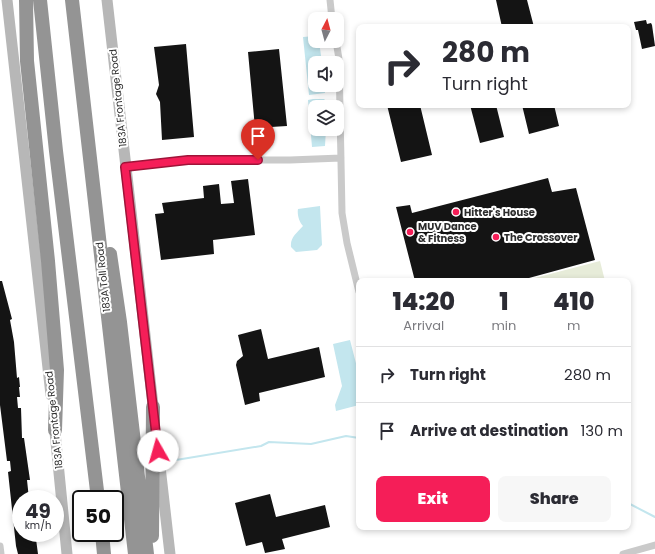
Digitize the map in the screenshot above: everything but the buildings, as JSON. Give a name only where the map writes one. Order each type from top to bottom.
[{"type":"highway","points":[[26,0],[27,61],[48,261],[57,370],[55,430]]},
{"type":"highway","points":[[40,0],[56,151],[97,490]]},
{"type":"highway","name":"183A Toll Road","points":[[72,0],[135,554]]},
{"type":"highway","points":[[82,94],[94,143],[120,322],[147,554]]},
{"type":"highway","points":[[152,554],[153,407]]},
{"type":"highway","points":[[103,542],[104,554]]},
{"type":"main road","name":"183A Frontage Road","points":[[7,0],[55,430],[67,554]]},
{"type":"main road","name":"183A Frontage Road","points":[[107,0],[170,554]]},
{"type":"street","points":[[330,0],[331,12]]},
{"type":"street","points":[[337,48],[339,59],[342,213],[347,243],[356,280]]},
{"type":"street","points":[[125,167],[188,160],[341,158]]},
{"type":"street","points":[[623,554],[655,545]]},
{"type":"street","points":[[0,546],[1,554]]},
{"type":"green space","points":[[600,261],[604,278],[535,278]]},
{"type":"water","points":[[303,37],[308,37],[308,48],[320,48],[321,56],[308,56],[308,85]]},
{"type":"water","points":[[309,92],[325,92],[325,93],[309,95]]},
{"type":"water","points":[[324,99],[325,100],[308,100]]},
{"type":"water","points":[[311,136],[326,136],[325,146],[312,147]]},
{"type":"water","points":[[320,206],[322,245],[317,250],[296,252],[291,247],[292,240],[294,235],[303,226],[300,222],[298,209]]},
{"type":"water","points":[[350,340],[356,363],[356,406],[336,411],[335,405],[342,386],[333,344]]},
{"type":"waterway","points":[[170,461],[261,446],[269,442],[311,444],[346,436],[356,438]]},
{"type":"waterway","points":[[631,505],[655,517]]},
{"type":"place","name":"Hitter's House","points":[[456,212]]},
{"type":"place","name":"MUV Dance & Fitness","points":[[410,232]]},
{"type":"place","name":"The Crossover","points":[[496,237]]},
{"type":"route","points":[[158,451],[125,167],[188,160],[258,160]]}]
